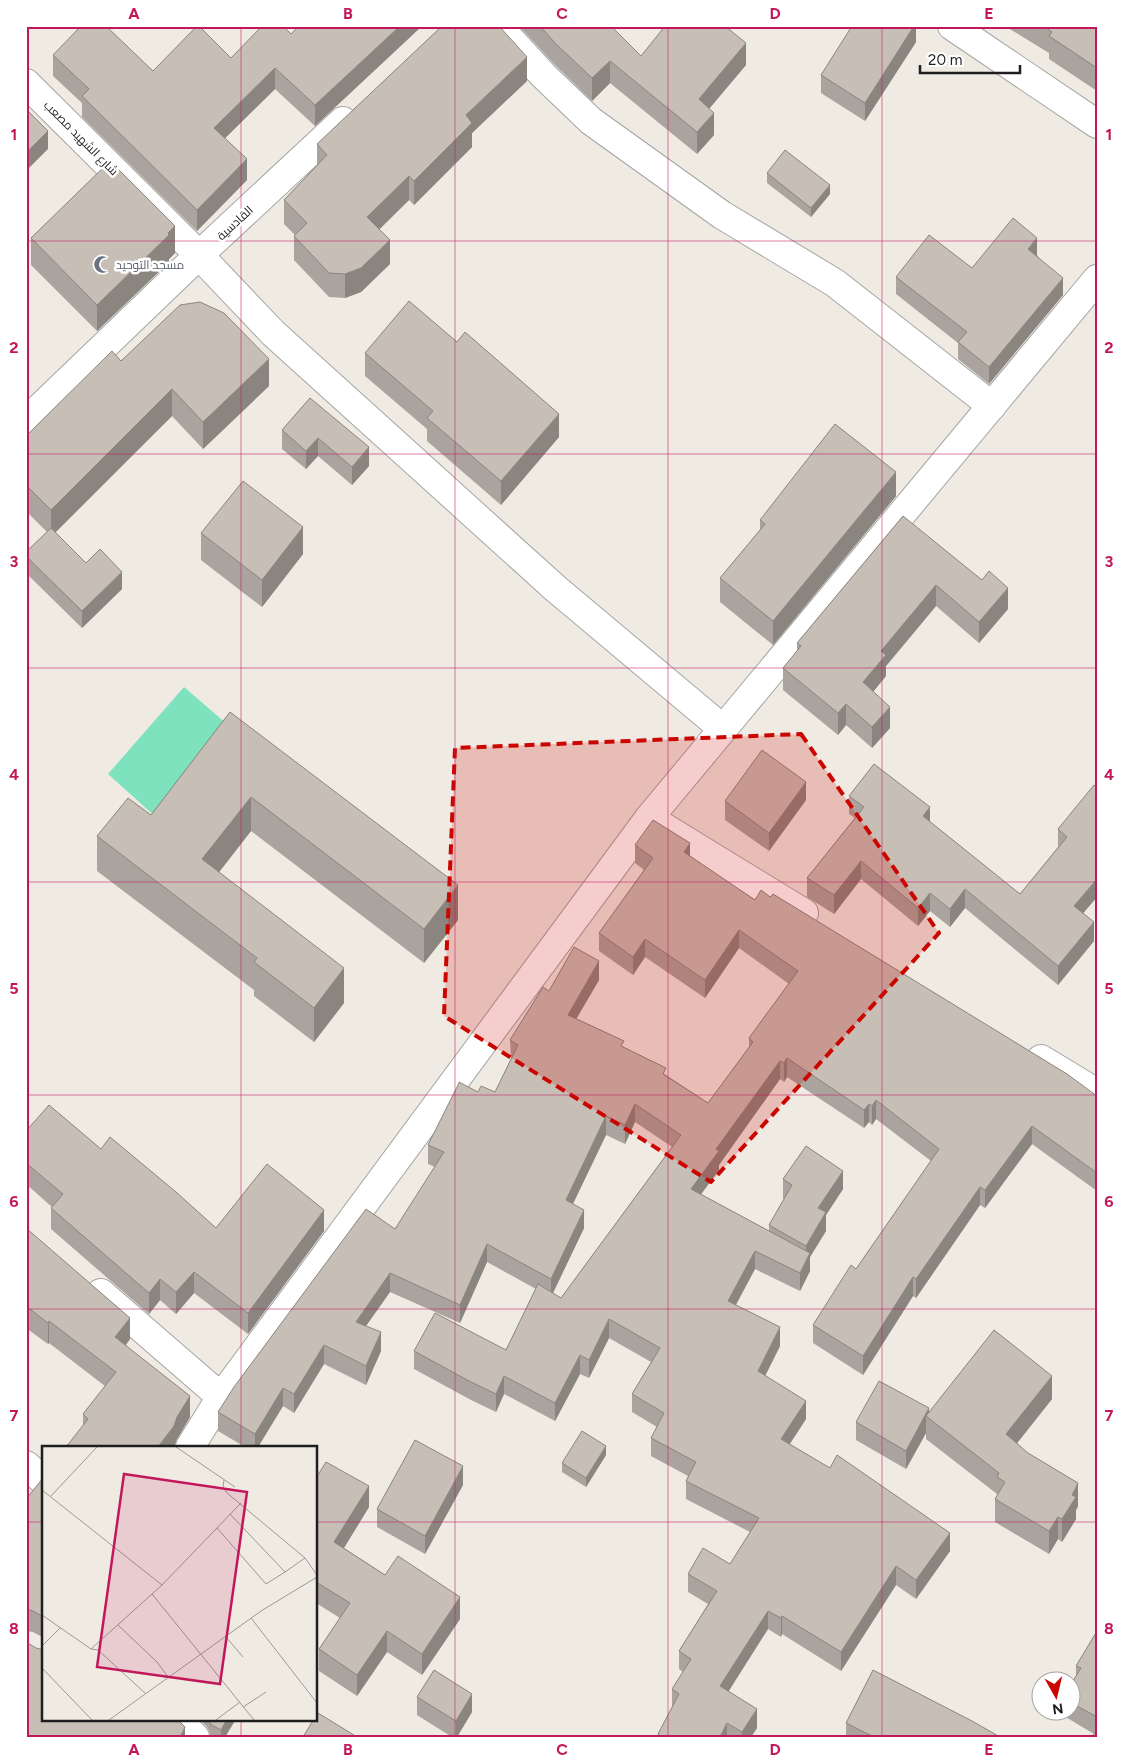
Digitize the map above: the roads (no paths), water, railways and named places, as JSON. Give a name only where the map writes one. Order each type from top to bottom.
[{"type":"street","points":[[498,26],[544,76],[591,121],[722,215],[834,283],[992,406]]},
{"type":"street","points":[[952,26],[1097,124]]},
{"type":"street","name":"شارع الشهيد مصعب","points":[[26,83],[273,333],[547,582],[723,729]]},
{"type":"street","name":"القادسية","points":[[26,421],[358,107]]},
{"type":"street","points":[[191,1446],[221,1397],[649,818],[1097,279]]},
{"type":"street","points":[[649,818],[826,927]]},
{"type":"street","points":[[1021,1046],[1097,1093]]},
{"type":"street","points":[[86,1280],[221,1397]]},
{"type":"street","points":[[26,1465],[42,1479]]},
{"type":"street","points":[[179,1720],[195,1737]]},
{"type":"place","name":"مسجد التوحيد","points":[[102,265]]}]
